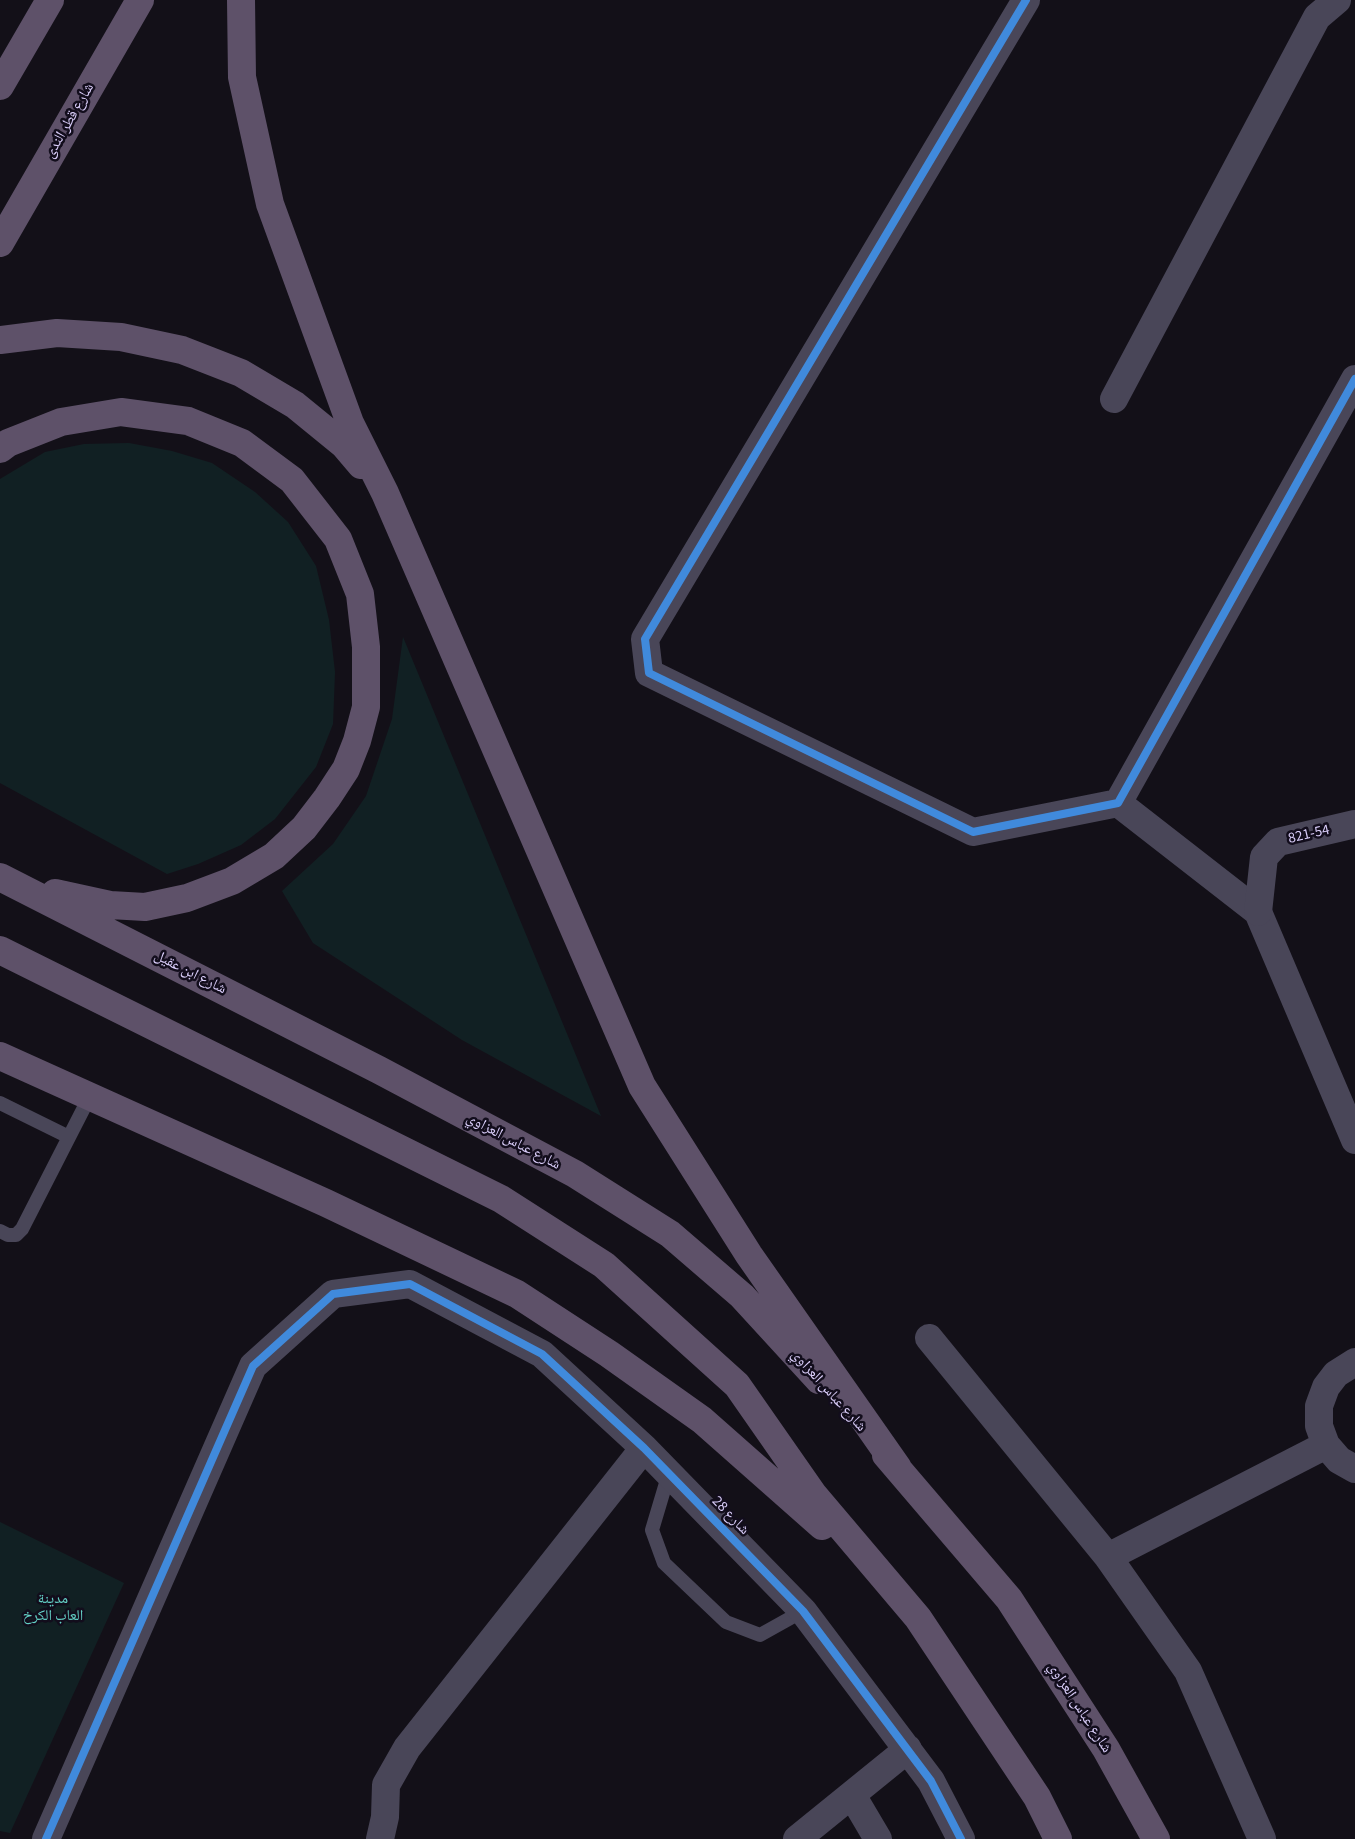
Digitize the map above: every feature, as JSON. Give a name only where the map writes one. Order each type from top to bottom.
[{"type":"main road","points":[[0,86],[50,0]]},
{"type":"main road","name":"شارع قطر الندى","points":[[0,243],[140,0]]},
{"type":"main road","points":[[242,0],[242,77],[270,204],[350,423],[385,493],[642,1086],[749,1255],[898,1468]]},
{"type":"main road","points":[[0,340],[57,333],[120,337],[182,350],[241,373],[295,405],[337,439],[385,493]]},
{"type":"main road","points":[[0,449],[8,443],[61,422],[121,412],[188,421],[242,443],[292,480],[338,539],[360,594],[366,647],[366,707],[357,741],[346,769],[304,828],[274,856],[232,880],[187,898],[145,906],[110,905],[10,881]]},
{"type":"main road","name":"شارع ابن عقيل","points":[[10,881],[379,1070]]},
{"type":"main road","points":[[0,950],[501,1199],[604,1265],[737,1385],[813,1494],[918,1618],[1032,1789],[1058,1839]]},
{"type":"main road","points":[[0,1056],[326,1203],[517,1294],[609,1354],[702,1420],[888,1583]]},
{"type":"main road","name":"شارع عباس العزاوي","points":[[379,1070],[575,1174],[670,1234],[742,1296],[898,1468],[1009,1599],[1106,1749],[1156,1839]]},
{"type":"street","points":[[1026,0],[645,639],[649,673],[973,832],[1118,802],[1355,379]]},
{"type":"street","points":[[1114,399],[1317,17],[1337,0]]},
{"type":"street","points":[[1118,802],[1258,912],[1355,1140]]},
{"type":"street","name":"821-54","points":[[1258,912],[1264,857],[1278,842],[1355,824]]},
{"type":"street","name":"شارع 28","points":[[46,1839],[253,1366],[333,1294],[410,1284],[542,1354],[669,1473],[803,1611],[931,1781],[961,1839]]},
{"type":"street","points":[[929,1338],[1108,1557],[1188,1671],[1262,1839]]},
{"type":"street","points":[[1355,1362],[1336,1374],[1326,1387],[1319,1406],[1319,1426],[1326,1446],[1339,1460],[1355,1469]]},
{"type":"street","points":[[1108,1557],[1326,1446]]},
{"type":"street","points":[[380,1839],[385,1817],[386,1785],[407,1748],[644,1448]]},
{"type":"street","points":[[797,1839],[908,1749]]},
{"type":"street","points":[[852,1795],[878,1839]]},
{"type":"lane","points":[[0,1231],[8,1235],[16,1235],[22,1229],[90,1096]]},
{"type":"lane","points":[[0,1103],[69,1137]]},
{"type":"lane","points":[[669,1473],[652,1530],[664,1563],[726,1622],[760,1635],[803,1611]]},
{"type":"green space","points":[[129,443],[172,451],[212,463],[255,492],[288,522],[316,566],[329,620],[335,672],[333,724],[316,767],[275,819],[241,845],[198,864],[167,874],[0,783],[0,479],[45,452],[84,444]]},
{"type":"green space","points":[[403,637],[601,1116],[462,1040],[313,943],[282,891],[333,844],[366,796],[392,719]]},
{"type":"green space","name":"مدينة العاب الكرخ","points":[[0,1522],[124,1583],[10,1833],[0,1831]]},
{"type":"cycle path","points":[[1026,0],[645,639],[649,673],[973,832],[1118,803],[1355,379]]},
{"type":"cycle path","points":[[46,1839],[253,1366],[333,1294],[410,1284],[542,1354],[644,1448],[803,1611],[931,1781],[961,1839]]}]
